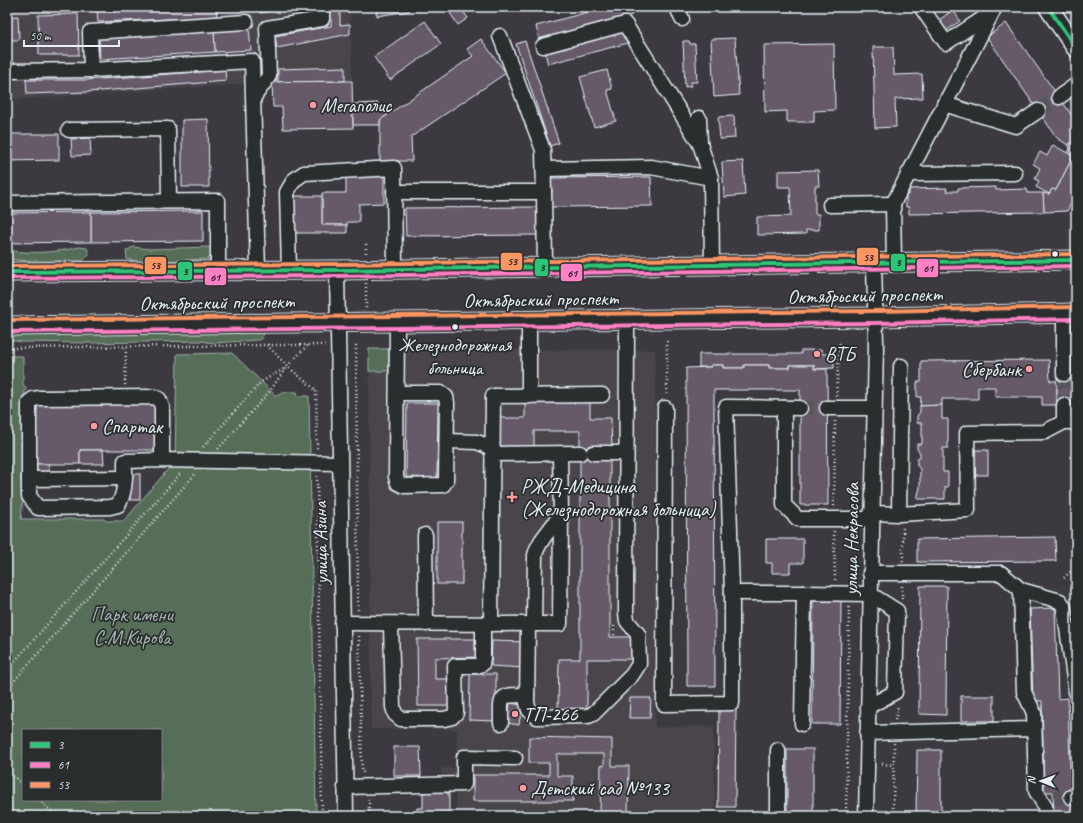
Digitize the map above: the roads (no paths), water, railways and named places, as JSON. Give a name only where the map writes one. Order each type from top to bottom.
[{"type":"main road","points":[[1048,7],[1076,48]]},
{"type":"main road","name":"Октябрьский проспект","points":[[7,272],[337,270],[366,264],[395,269],[1076,260]]},
{"type":"main road","name":"Октябрьский проспект","points":[[7,326],[876,317],[1070,313]]},
{"type":"street","points":[[254,97],[269,76],[267,28],[322,19],[322,7]]},
{"type":"street","points":[[921,7],[946,43],[996,9]]},
{"type":"street","points":[[894,262],[893,204],[944,104],[996,9]]},
{"type":"street","points":[[91,70],[90,32],[246,22]]},
{"type":"street","points":[[543,46],[625,24],[700,144],[711,178],[712,265]]},
{"type":"street","points":[[500,36],[543,150],[545,267]]},
{"type":"street","points":[[7,71],[91,70],[252,61],[258,270]]},
{"type":"street","points":[[1059,97],[1076,85]]},
{"type":"street","points":[[944,104],[1016,126],[1038,111]]},
{"type":"street","points":[[700,118],[700,144]]},
{"type":"street","points":[[69,130],[168,128],[169,201]]},
{"type":"street","points":[[544,168],[651,167],[711,178]]},
{"type":"street","points":[[289,270],[287,192],[294,180],[304,173],[394,168],[395,269]]},
{"type":"street","points":[[908,174],[1015,173]]},
{"type":"street","points":[[394,192],[544,192]]},
{"type":"street","points":[[7,203],[218,201],[218,271]]},
{"type":"street","points":[[830,205],[893,204]]},
{"type":"street","name":"улица Некрасова","points":[[866,816],[876,317],[874,263]]},
{"type":"street","name":"улица Азина","points":[[337,270],[346,816]]},
{"type":"street","points":[[1064,374],[1070,313]]},
{"type":"street","points":[[560,512],[557,521],[537,545],[535,555],[527,695],[529,710],[537,717],[588,716],[593,714],[632,675],[638,664],[638,634],[627,621],[626,613],[627,320]]},
{"type":"street","points":[[529,321],[530,396]]},
{"type":"street","points":[[397,322],[396,477],[398,483],[404,486],[443,485],[446,481],[446,397],[441,393],[397,394]]},
{"type":"street","points":[[901,366],[901,518]]},
{"type":"street","points":[[391,624],[393,707],[395,714],[401,719],[444,719],[452,717],[456,713],[456,666],[477,666],[482,664],[483,658],[487,624],[493,396],[602,395]]},
{"type":"street","points":[[162,460],[162,407],[159,399],[155,397],[40,398],[33,399],[29,402],[29,496],[32,503],[38,508],[110,507],[118,505],[123,497],[125,461],[339,462]]},
{"type":"street","points":[[665,401],[664,704],[732,703],[732,593],[726,407],[800,408]]},
{"type":"street","points":[[784,408],[784,506],[798,519],[834,519],[871,516],[901,518],[968,510],[967,433],[1045,432],[1070,422],[1064,405]]},
{"type":"street","points":[[831,408],[874,408]]},
{"type":"street","points":[[447,441],[477,442],[492,451],[560,454],[626,453]]},
{"type":"street","points":[[342,623],[560,624],[560,454]]},
{"type":"street","points":[[29,479],[124,478]]},
{"type":"street","points":[[425,535],[426,624]]},
{"type":"street","points":[[870,573],[1001,573],[1021,590],[1060,601],[1064,607],[1076,692]]},
{"type":"street","points":[[1021,590],[1024,692],[1034,712],[1036,791],[1047,798],[1045,806],[1046,816]]},
{"type":"street","points":[[732,593],[870,594],[897,611],[895,692],[868,707]]},
{"type":"street","points":[[802,724],[804,593]]},
{"type":"street","points":[[502,723],[501,700],[508,695],[527,695]]},
{"type":"street","points":[[867,733],[1034,729]]},
{"type":"street","points":[[778,750],[778,816]]},
{"type":"street","points":[[345,787],[464,784],[464,757],[515,758]]},
{"type":"tunnel","points":[[1038,111],[1059,97]]},
{"type":"tunnel","points":[[1064,374],[1064,405]]},
{"type":"tunnel","points":[[800,408],[827,408]]},
{"type":"tunnel","points":[[1054,798],[1071,797]]},
{"type":"place","name":"Мегаполис","points":[[313,105]]},
{"type":"place","name":"Железнодорожная больница","points":[[455,327]]},
{"type":"place","name":"ВТБ","points":[[817,354]]},
{"type":"place","name":"Сбербанк","points":[[1029,369]]},
{"type":"place","name":"Спартак","points":[[94,426]]},
{"type":"place","name":"РЖД-Медицина (Железнодорожная больница)","points":[[512,497]]},
{"type":"place","name":"ТП-266","points":[[515,714]]},
{"type":"place","name":"Детский сад №133","points":[[523,788]]},
{"type":"park label","name":"Парк имени С.М.Кирова","points":[[132,626]]}]
